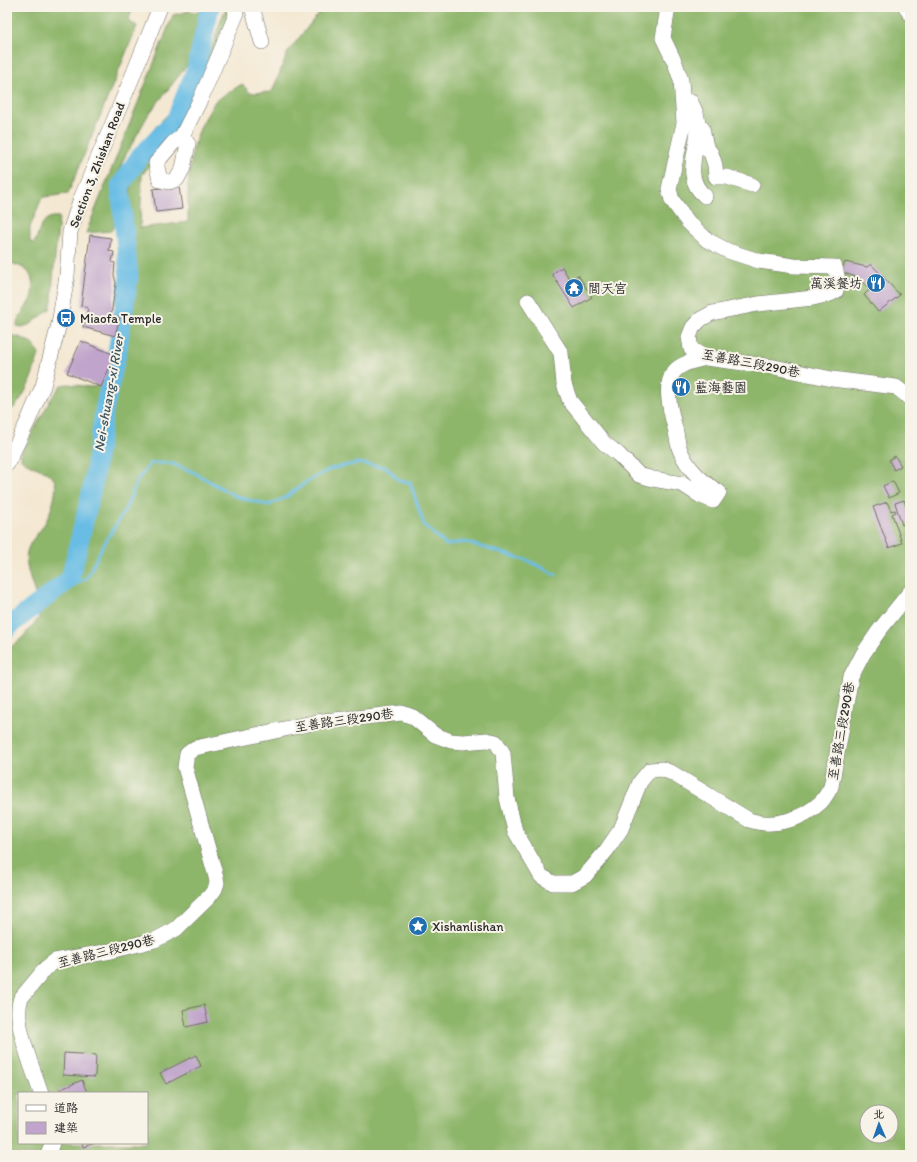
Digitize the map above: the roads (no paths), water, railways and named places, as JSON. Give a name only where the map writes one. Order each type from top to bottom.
[{"type":"street","name":"Section 3, Zhishan Road","points":[[7,464],[43,386],[59,324],[68,276],[70,232],[80,201],[160,7]]},
{"type":"street","points":[[182,136],[201,98],[236,15],[235,7]]},
{"type":"street","points":[[252,7],[262,42]]},
{"type":"street","name":"至善路三段290巷","points":[[668,7],[663,38],[681,80],[684,123],[669,189],[672,200],[688,222],[707,240],[728,251],[758,261],[794,266],[834,267],[838,280],[836,291],[830,294],[813,298],[758,304],[712,313],[701,319],[693,327],[689,337],[691,349],[706,358],[774,367],[832,379],[896,387],[910,398]]},
{"type":"street","points":[[906,7],[910,14]]},
{"type":"street","points":[[683,100],[691,102],[703,131],[706,147],[711,153],[715,165],[716,177],[727,177],[752,186]]},
{"type":"street","points":[[697,116],[697,132],[692,168],[696,186],[705,196]]},
{"type":"street","points":[[528,302],[561,353],[564,384],[570,401],[604,443],[618,454],[639,475],[682,484],[713,501],[719,492],[708,486],[695,473],[680,450],[669,401],[669,381],[673,373],[681,365],[706,358]]},
{"type":"street","name":"至善路三段290巷","points":[[41,1092],[20,1028],[19,1003],[21,998],[46,968],[55,961],[111,951],[155,940],[176,929],[210,897],[215,889],[217,884],[216,877],[185,767],[188,754],[196,748],[322,721],[402,712],[413,717],[434,735],[463,742],[487,740],[496,742],[503,753],[507,798],[515,831],[541,876],[553,883],[572,883],[585,876],[621,830],[640,782],[650,770],[662,769],[672,773],[749,820],[757,823],[773,824],[799,816],[811,810],[822,801],[831,787],[851,677],[862,654],[910,592]]},
{"type":"street","points":[[48,1155],[52,1144]]},
{"type":"waterway","name":"Nei-shuang-xi River","points":[[7,629],[70,579],[92,489],[105,406],[117,353],[129,277],[120,186],[138,159],[175,121],[196,69],[210,7]]},
{"type":"waterway","points":[[37,604],[87,578],[101,549],[125,510],[138,479],[151,463],[170,463],[193,472],[237,497],[269,505],[286,497],[305,483],[330,469],[357,463],[386,467],[400,481],[410,482],[424,525],[446,545],[465,542],[529,561],[556,575]]},
{"type":"place","name":"萬溪餐坊","points":[[876,283]]},
{"type":"place","name":"閭天宮","points":[[574,288]]},
{"type":"place","name":"Miaofa Temple","points":[[66,318]]},
{"type":"place","name":"藍海藝園","points":[[681,387]]},
{"type":"place","name":"Xishanlishan","points":[[418,926]]}]
